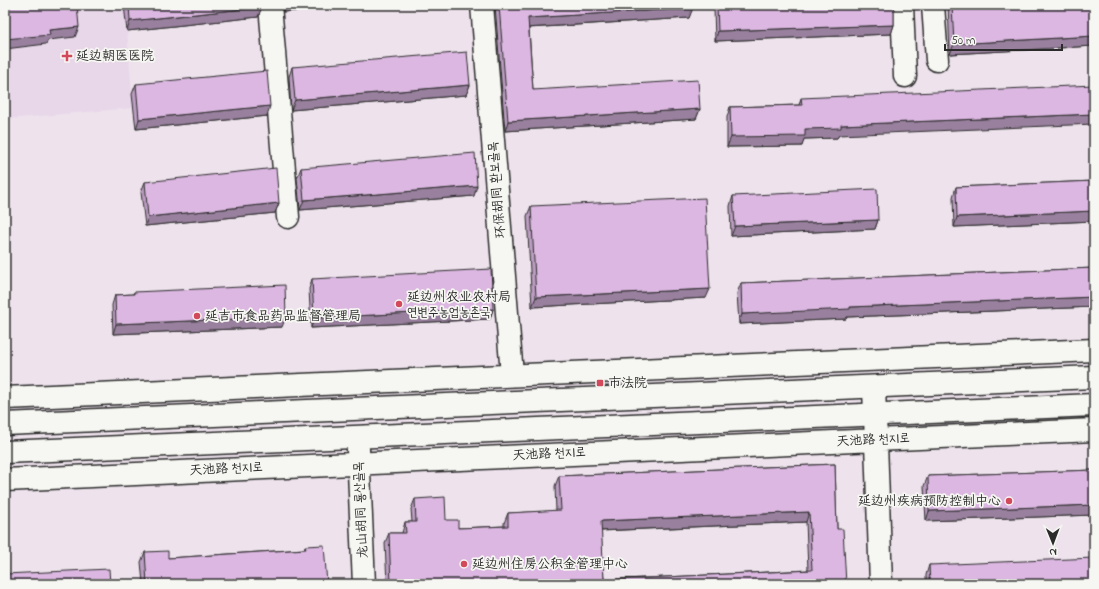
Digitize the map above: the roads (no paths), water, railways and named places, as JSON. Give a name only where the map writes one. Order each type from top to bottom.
[{"type":"street","points":[[270,5],[288,217]]},
{"type":"street","name":"环保胡同 환보골목","points":[[482,5],[512,376]]},
{"type":"street","points":[[902,5],[905,76]]},
{"type":"street","points":[[934,5],[937,60]]},
{"type":"street","points":[[5,398],[1094,350]]},
{"type":"street","points":[[5,424],[1094,377]]},
{"type":"street","points":[[874,387],[881,584]]},
{"type":"street","name":"天池路 천지로","points":[[5,452],[1094,406]]},
{"type":"street","name":"天池路 천지로","points":[[5,480],[1094,430]]},
{"type":"street","name":"龙山胡同 룡산골목","points":[[357,437],[364,584]]},
{"type":"place","name":"延边朝医医院","points":[[67,56]]},
{"type":"place","name":"延边州农业农村局 연변주농업농촌국","points":[[399,304]]},
{"type":"place","name":"延吉市食品药品监督管理局","points":[[197,316]]},
{"type":"place","name":"市法院","points":[[600,383]]},
{"type":"place","name":"延边州疾病预防控制中心","points":[[1009,501]]},
{"type":"place","name":"延边州住房公积金管理中心","points":[[464,564]]}]
